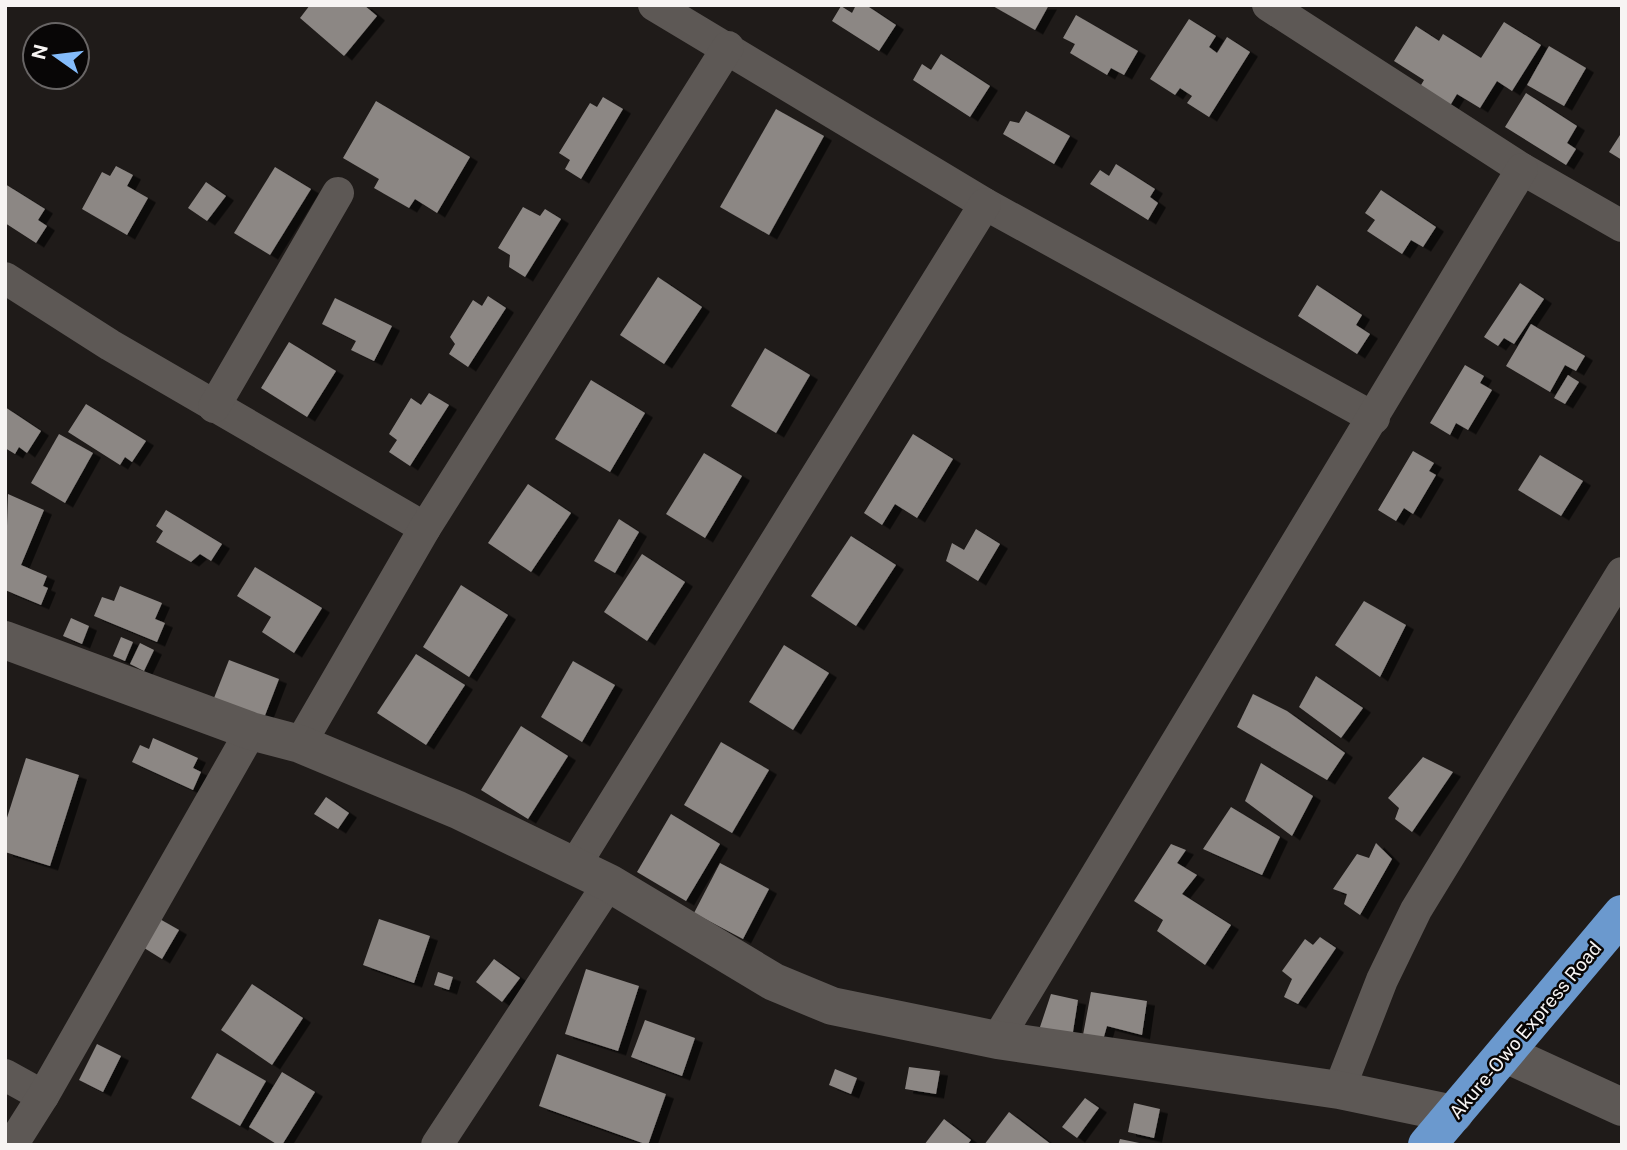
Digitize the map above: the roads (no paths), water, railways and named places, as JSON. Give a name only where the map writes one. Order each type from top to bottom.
[{"type":"highway","name":"Akure-Owo Express Road","points":[[1427,1145],[1622,914]]},
{"type":"street","points":[[654,5],[728,47],[985,204],[1374,418]]},
{"type":"street","points":[[1268,5],[1522,169],[1622,226]]},
{"type":"street","points":[[300,744],[425,528],[728,47]]},
{"type":"street","points":[[997,1040],[1522,169]]},
{"type":"street","points":[[214,407],[338,193]]},
{"type":"street","points":[[575,865],[985,204]]},
{"type":"street","points":[[5,278],[214,407],[346,480],[425,528]]},
{"type":"street","points":[[1339,1090],[1382,980],[1416,910],[1622,573]]},
{"type":"street","points":[[5,640],[251,731],[300,744],[458,810],[609,883],[786,987],[844,1009],[997,1040],[1339,1090],[1454,1114]]},
{"type":"street","points":[[12,1145],[43,1096],[251,731]]},
{"type":"street","points":[[437,1145],[609,883]]},
{"type":"street","points":[[1506,1054],[1622,1107]]},
{"type":"street","points":[[5,1075],[43,1096]]}]
